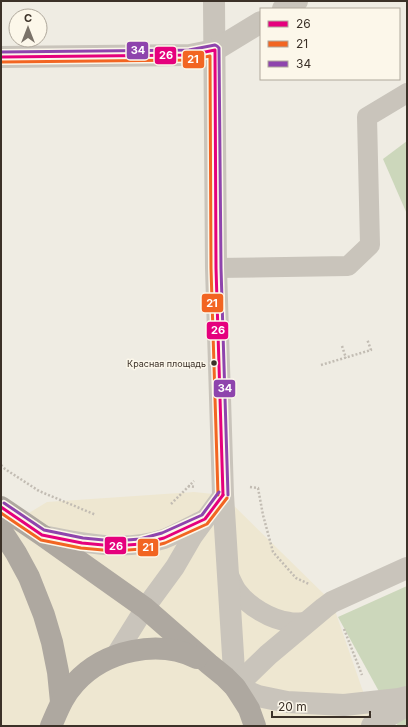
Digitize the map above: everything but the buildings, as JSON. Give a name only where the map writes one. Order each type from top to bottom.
[{"type":"main road","points":[[1,507],[145,608],[225,677],[235,687],[252,718],[264,726]]},
{"type":"main road","points":[[1,530],[29,577],[44,614],[58,672],[53,718]]},
{"type":"main road","points":[[53,718],[75,683],[94,667],[115,656],[153,648],[173,650],[192,656],[209,664]]},
{"type":"street","points":[[214,1],[216,268],[223,495],[235,687]]},
{"type":"street","points":[[285,8],[297,1]]},
{"type":"street","points":[[1,57],[190,55],[215,50],[260,23]]},
{"type":"street","points":[[235,687],[268,655],[332,602],[407,568]]},
{"type":"street","points":[[235,687],[258,696],[287,702],[344,705],[407,697]]},
{"type":"street","points":[[372,726],[407,705]]},
{"type":"lane","points":[[216,268],[348,266],[370,245],[367,117],[407,93]]},
{"type":"lane","points":[[115,656],[193,536],[223,495]]},
{"type":"lane","points":[[42,535],[82,543],[114,546],[141,544],[164,538],[205,519]]},
{"type":"lane","points":[[227,571],[236,590],[256,609],[275,618],[290,622],[308,622]]},
{"type":"path","points":[[321,366],[371,350],[367,339]]},
{"type":"path","points":[[342,346],[346,358]]},
{"type":"path","points":[[1,465],[5,470],[39,491],[101,517]]},
{"type":"path","points":[[169,505],[196,478]]},
{"type":"green space","points":[[407,141],[407,214],[383,159]]},
{"type":"green space","points":[[407,586],[407,726],[398,726],[338,617]]},
{"type":"shaded area","points":[[194,492],[223,495],[332,602],[375,726],[1,726],[1,530],[47,502]]},
{"type":"transit line","name":"34","points":[[1,52],[189,50],[215,45],[219,48],[221,268],[228,495]]},
{"type":"transit line","name":"26","points":[[1,57],[190,55],[215,50],[216,268],[223,495]]},
{"type":"transit line","name":"21","points":[[1,62],[190,60],[210,56],[211,268],[218,495]]},
{"type":"transit line","name":"34","points":[[4,503],[44,530],[83,538],[114,541],[140,539],[162,533],[202,515],[219,492]]},
{"type":"transit line","name":"26","points":[[1,507],[42,535],[82,543],[114,546],[141,544],[164,538],[205,519],[223,495]]},
{"type":"transit line","name":"21","points":[[1,513],[41,540],[81,548],[114,551],[142,549],[165,543],[207,524],[227,498]]},
{"type":"place","name":"Красная площадь","points":[[214,363]]}]
